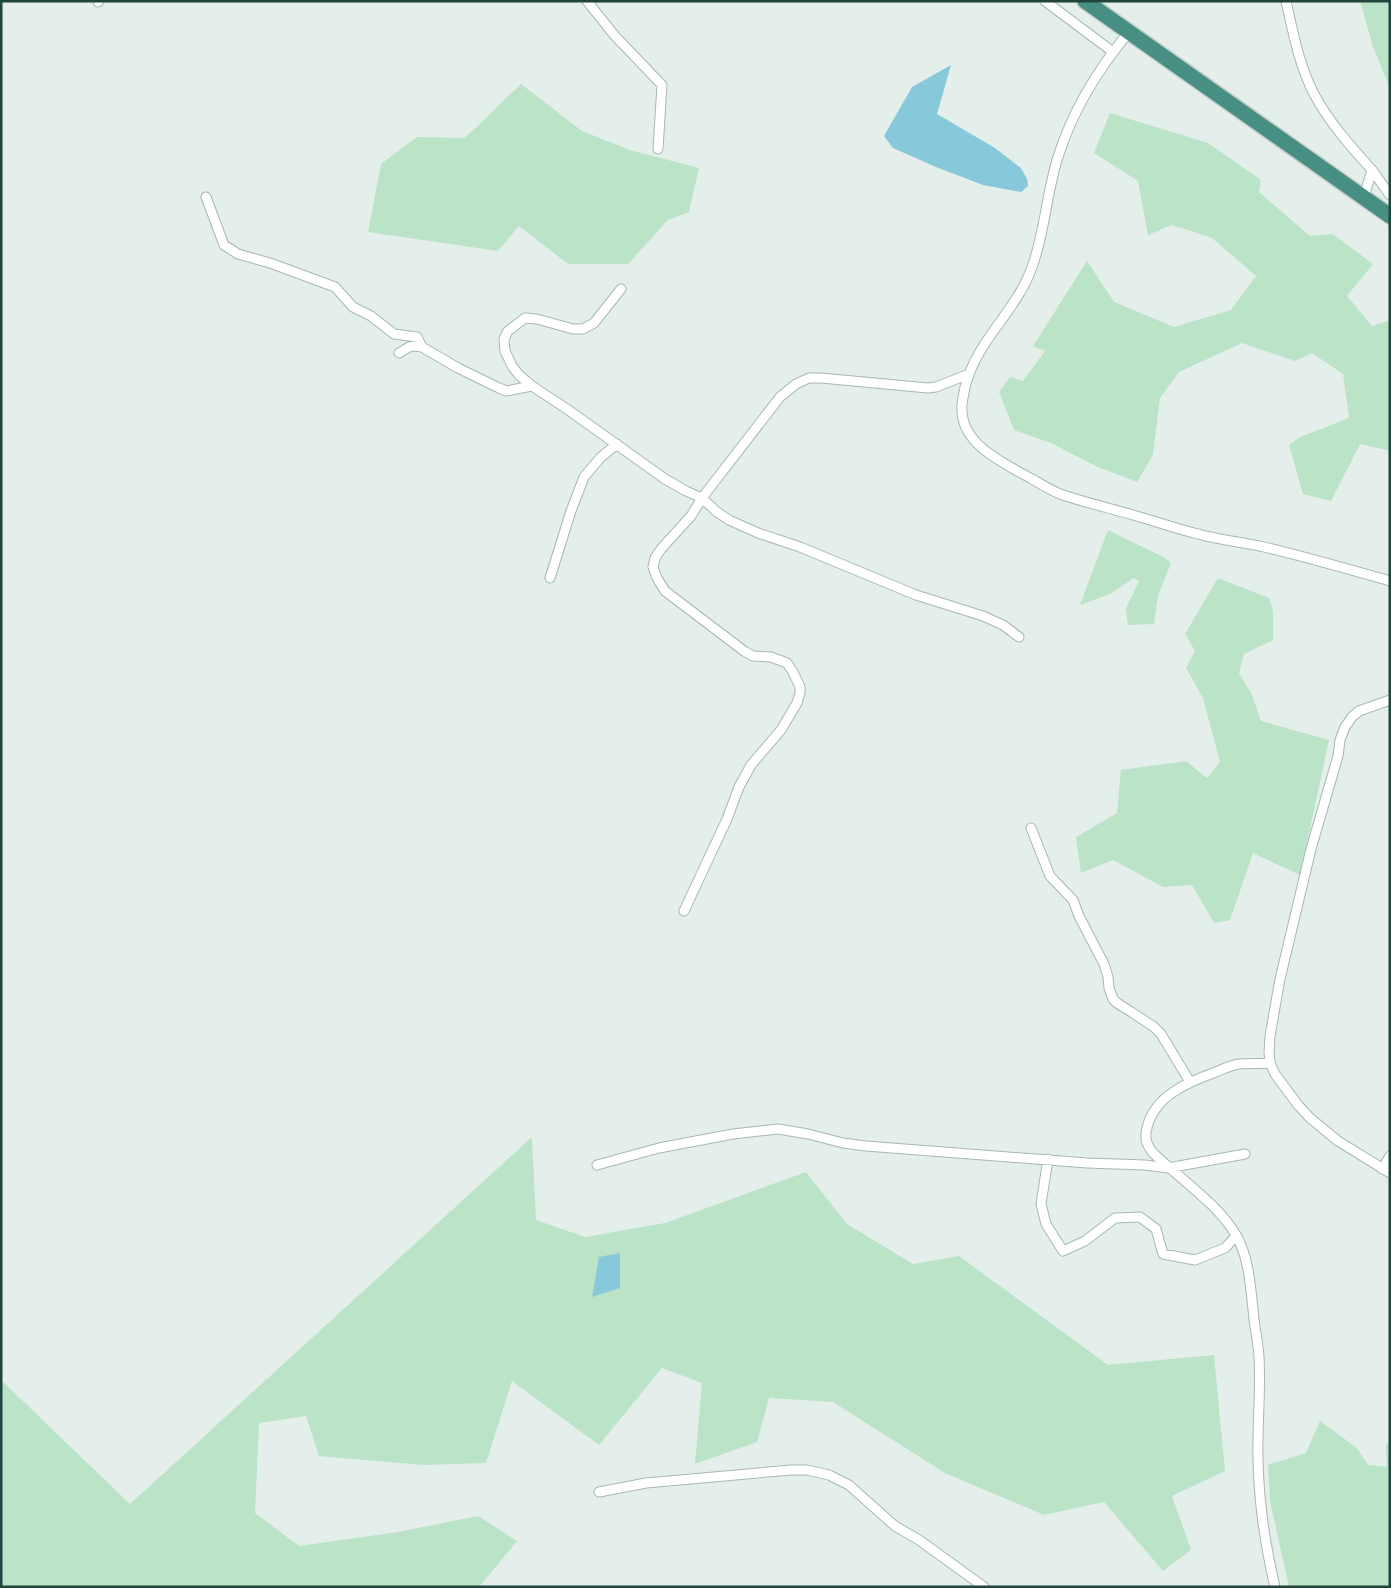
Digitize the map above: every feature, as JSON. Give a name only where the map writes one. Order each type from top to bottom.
[{"type":"highway","points":[[1085,1],[1390,216]]},
{"type":"street","points":[[587,1],[614,36],[662,85],[658,149]]},
{"type":"street","points":[[1045,1],[1113,52]]},
{"type":"street","points":[[1286,1],[1293,34],[1313,92],[1326,114],[1390,195]]},
{"type":"street","points":[[1129,32],[1113,52],[1088,91],[1070,126],[1058,156],[1039,245],[1030,272],[1019,294],[987,339],[969,374],[962,400],[962,410],[963,420],[970,435],[1001,462],[1057,493],[1200,535],[1268,548],[1390,581]]},
{"type":"street","points":[[1361,196],[1366,190],[1372,170]]},
{"type":"street","points":[[206,197],[224,245],[238,254],[270,263],[335,287],[353,307],[371,316],[394,334],[417,338],[422,347]]},
{"type":"street","points":[[621,289],[594,323],[584,328],[573,329],[537,319],[525,318],[508,331],[504,339],[505,351],[512,366],[532,386],[665,479],[702,498],[717,512],[742,527],[800,547],[916,595],[982,616],[1003,625],[1019,636]]},
{"type":"street","points":[[400,353],[409,347],[422,347],[458,368],[499,388],[506,390],[532,386]]},
{"type":"street","points":[[684,911],[727,818],[739,787],[751,765],[781,730],[797,703],[800,686],[787,663],[771,657],[752,656],[665,592],[653,567],[655,558],[692,516],[702,498],[780,397],[796,384],[809,378],[821,378],[928,388],[942,385],[969,374]]},
{"type":"street","points":[[550,578],[584,477],[601,457],[617,444]]},
{"type":"street","points":[[1390,700],[1359,711],[1345,727],[1340,740],[1336,764],[1311,848],[1280,980],[1270,1036],[1270,1063],[1275,1074],[1310,1118],[1338,1141],[1386,1171],[1390,1156]]},
{"type":"street","points":[[1031,828],[1050,876],[1073,900],[1079,916],[1104,964],[1108,977],[1108,988],[1113,999],[1154,1027],[1190,1082]]},
{"type":"street","points":[[1270,1063],[1237,1064],[1190,1082],[1174,1092],[1152,1112],[1145,1135],[1147,1145],[1168,1168],[1215,1209],[1236,1236],[1245,1256],[1250,1277],[1259,1357],[1258,1457],[1260,1506],[1267,1554],[1275,1587]]},
{"type":"street","points":[[597,1165],[659,1148],[733,1134],[778,1129],[866,1146],[1168,1168],[1245,1154]]},
{"type":"street","points":[[1048,1159],[1040,1204],[1046,1224],[1063,1251],[1085,1241],[1115,1218],[1140,1217],[1156,1229],[1163,1254],[1196,1260],[1225,1248],[1236,1236]]},
{"type":"street","points":[[598,1492],[646,1484],[791,1470],[807,1470],[829,1475],[849,1485],[895,1526],[919,1540],[984,1587]]},
{"type":"green space","points":[[1360,1],[1390,1],[1390,88],[1373,47]]},
{"type":"green space","points":[[521,84],[582,131],[630,150],[699,168],[689,212],[668,220],[628,264],[568,264],[519,226],[498,251],[368,232],[381,164],[417,137],[465,138]]},
{"type":"green space","points":[[1110,113],[1208,143],[1261,180],[1259,192],[1310,236],[1333,234],[1373,264],[1347,296],[1372,326],[1390,320],[1390,452],[1360,444],[1331,501],[1303,494],[1289,445],[1300,437],[1349,418],[1343,374],[1312,353],[1295,361],[1242,343],[1179,372],[1160,398],[1153,455],[1137,482],[1098,467],[1051,443],[1014,430],[999,392],[1010,377],[1023,381],[1045,351],[1033,346],[1087,261],[1114,302],[1174,327],[1231,310],[1256,276],[1212,238],[1172,225],[1148,235],[1138,181],[1094,153]]},
{"type":"green space","points":[[1108,530],[1165,558],[1171,563],[1158,596],[1154,624],[1128,625],[1126,608],[1139,581],[1134,578],[1110,594],[1080,605]]},
{"type":"green space","points":[[1218,578],[1269,598],[1273,611],[1273,640],[1244,654],[1239,673],[1252,695],[1261,721],[1329,740],[1300,875],[1253,853],[1230,920],[1214,923],[1192,885],[1163,887],[1113,860],[1081,873],[1076,837],[1117,813],[1121,770],[1186,761],[1207,778],[1220,762],[1203,698],[1186,668],[1195,651],[1185,634]]},
{"type":"green space","points":[[532,1137],[536,1220],[585,1237],[665,1223],[806,1172],[847,1224],[913,1264],[959,1256],[1108,1365],[1214,1355],[1225,1471],[1172,1496],[1191,1550],[1163,1571],[1104,1502],[1044,1515],[945,1473],[833,1402],[769,1398],[757,1442],[695,1464],[702,1383],[662,1368],[599,1445],[512,1381],[486,1463],[424,1465],[319,1456],[306,1416],[259,1423],[255,1513],[299,1546],[398,1532],[478,1516],[517,1541],[479,1587],[1,1587],[1,1380],[130,1504]]},
{"type":"green space","points":[[1320,1421],[1357,1448],[1368,1465],[1387,1467],[1386,1446],[1390,1441],[1390,1587],[1289,1587],[1270,1501],[1268,1465],[1306,1453]]},
{"type":"water","points":[[951,65],[937,114],[995,148],[1021,168],[1027,179],[1028,186],[1021,192],[983,185],[936,167],[893,148],[884,136],[912,87]]},
{"type":"water","points":[[620,1253],[620,1288],[592,1297],[599,1257]]}]
